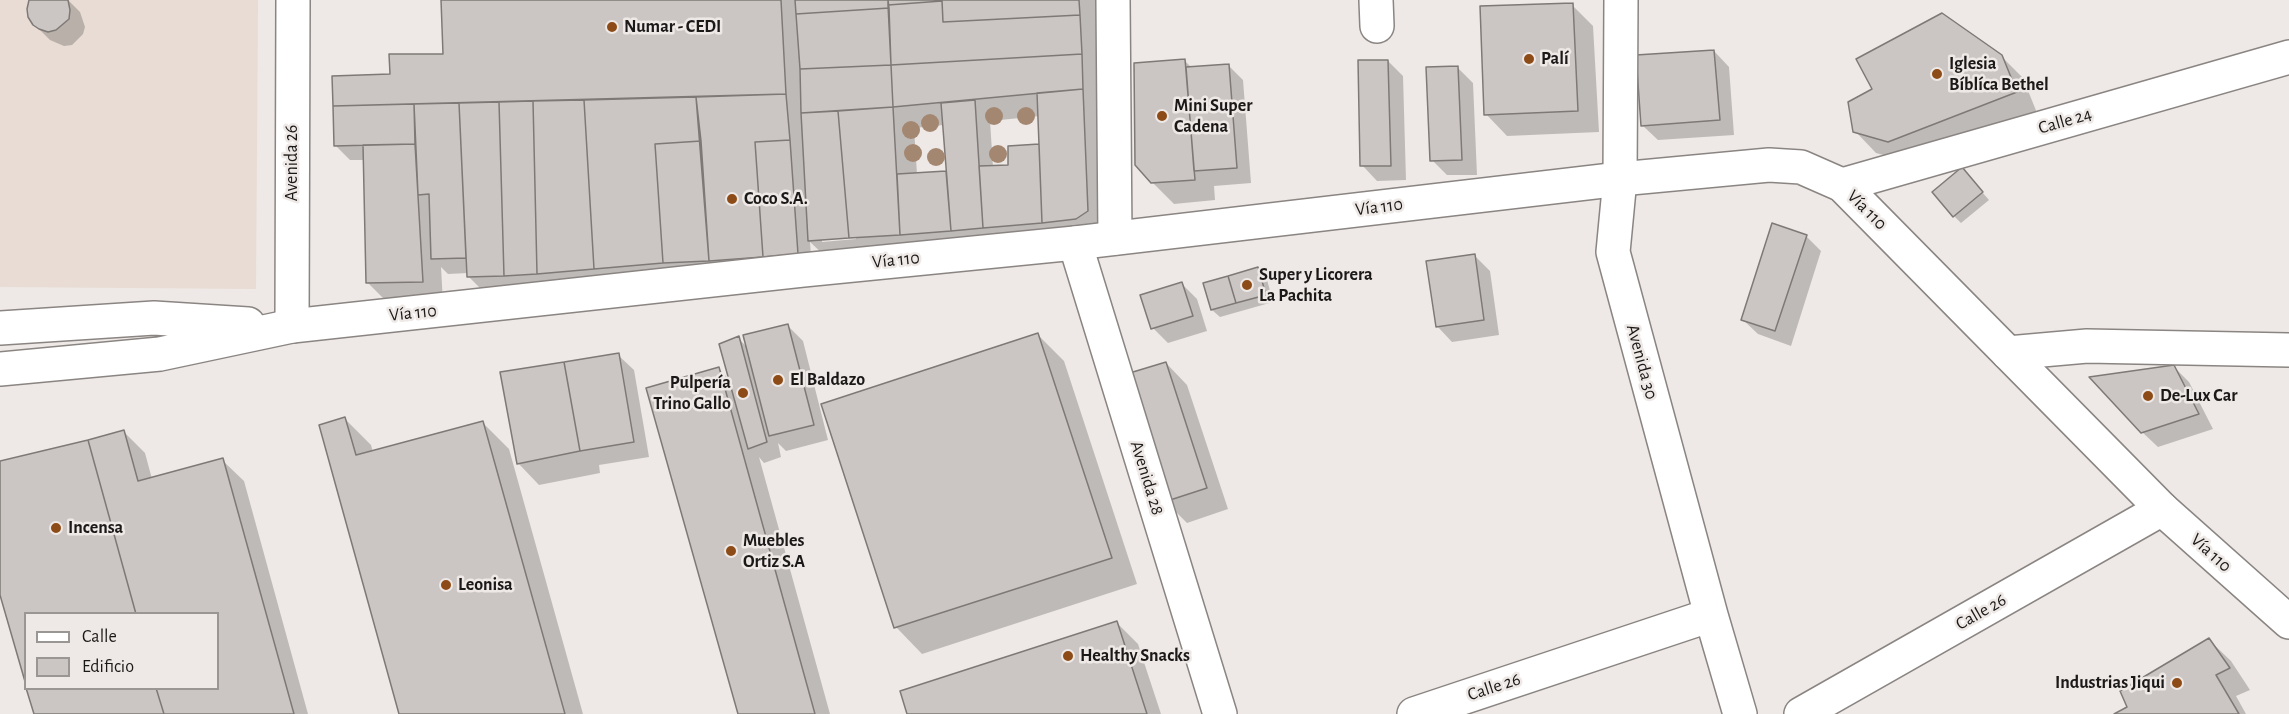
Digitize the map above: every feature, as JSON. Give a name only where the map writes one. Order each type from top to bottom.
[{"type":"street","name":"Avenida 26","points":[[292,326],[293,0]]},
{"type":"street","points":[[1113,0],[1115,238]]},
{"type":"street","name":"Avenida 30","points":[[1621,0],[1620,179],[1613,252],[1740,714]]},
{"type":"street","name":"Calle 24","points":[[1842,184],[2289,57]]},
{"type":"street","name":"Vía 110","points":[[0,369],[160,354],[292,326],[803,270],[1075,243],[1620,179],[1769,165],[1801,167],[1842,184],[2162,509],[2289,622]]},
{"type":"street","name":"Avenida 28","points":[[1075,243],[1220,714]]},
{"type":"street","name":"Vía 110","points":[[1,328],[154,318],[292,326]]},
{"type":"street","points":[[2008,353],[2087,346],[2289,350]]},
{"type":"street","name":"Calle 26","points":[[1801,714],[2162,509]]},
{"type":"street","name":"Calle 26","points":[[1414,714],[1462,706],[1711,615]]},
{"type":"shaded area","points":[[0,0],[258,0],[256,289],[0,287]]},
{"type":"building","points":[[29,0],[68,0],[69,19],[56,30],[48,32],[39,29],[28,17]]},
{"type":"building","name":"Numar - CEDI","points":[[441,0],[781,0],[786,94],[333,106],[332,76],[390,74],[389,54],[443,54]]},
{"type":"building","points":[[795,0],[888,0],[889,8],[796,14]]},
{"type":"building","points":[[888,0],[942,0],[942,1],[888,5]]},
{"type":"building","points":[[942,0],[1079,0],[1080,15],[943,22]]},
{"type":"building","points":[[942,1],[943,22],[1080,15],[1082,54],[891,65],[888,5]]},
{"type":"building","name":"Palí","points":[[1573,3],[1578,111],[1484,115],[1480,6]]},
{"type":"building","points":[[889,8],[891,65],[800,69],[796,14]]},
{"type":"building","name":"Iglesia Bíblíca Bethel","points":[[1942,13],[2002,55],[2017,92],[1888,142],[1853,132],[1848,102],[1872,89],[1856,59]]},
{"type":"building","points":[[1714,50],[1720,120],[1641,126],[1636,55]]},
{"type":"building","points":[[1082,54],[1083,89],[893,107],[891,65]]},
{"type":"building","name":"Mini Super Cadena","points":[[1185,59],[1195,180],[1151,183],[1135,165],[1134,63]]},
{"type":"building","points":[[1358,60],[1388,60],[1391,166],[1360,166]]},
{"type":"building","points":[[1229,64],[1237,168],[1194,171],[1186,67]]},
{"type":"building","points":[[891,65],[893,107],[801,113],[800,69]]},
{"type":"building","points":[[1458,66],[1462,160],[1430,161],[1426,67]]},
{"type":"building","points":[[1083,89],[1088,211],[1076,219],[1042,223],[1037,93]]},
{"type":"building","name":"Coco S.A.","points":[[786,94],[790,140],[755,142],[763,257],[709,261],[696,97]]},
{"type":"building","points":[[696,97],[701,141],[655,144],[663,263],[594,269],[584,100]]},
{"type":"building","points":[[584,100],[594,269],[537,274],[533,101]]},
{"type":"building","points":[[975,100],[983,228],[951,231],[941,103]]},
{"type":"building","points":[[533,101],[537,274],[504,276],[499,102]]},
{"type":"building","points":[[499,102],[504,276],[467,277],[459,103]]},
{"type":"building","points":[[459,103],[466,258],[431,259],[429,194],[418,195],[414,104]]},
{"type":"building","points":[[414,104],[415,144],[334,146],[333,106]]},
{"type":"building","points":[[893,107],[900,235],[849,238],[838,111]]},
{"type":"building","points":[[838,111],[849,238],[808,241],[801,113]]},
{"type":"building","points":[[790,140],[798,254],[763,257],[755,142]]},
{"type":"building","points":[[701,141],[709,261],[663,263],[655,144]]},
{"type":"building","points":[[415,144],[423,282],[366,283],[363,145]]},
{"type":"building","points":[[1039,144],[1042,223],[983,228],[979,166],[1008,165],[1008,146]]},
{"type":"building","points":[[1962,167],[1983,192],[1953,217],[1932,192]]},
{"type":"building","points":[[946,171],[951,231],[900,235],[897,174]]},
{"type":"building","points":[[1772,223],[1807,235],[1775,331],[1741,320]]},
{"type":"building","points":[[1475,254],[1484,320],[1436,327],[1426,261]]},
{"type":"building","name":"Super y Licorera La Pachita","points":[[1258,267],[1266,295],[1236,303],[1228,276]]},
{"type":"building","points":[[1228,276],[1236,303],[1211,310],[1203,283]]},
{"type":"building","points":[[1182,282],[1193,316],[1151,329],[1140,295]]},
{"type":"building","name":"El Baldazo","points":[[788,324],[814,425],[769,436],[743,335]]},
{"type":"building","points":[[1038,333],[1112,558],[894,628],[821,404]]},
{"type":"building","name":"Pulpería Trino Gallo","points":[[739,336],[767,442],[748,449],[719,344]]},
{"type":"building","points":[[619,353],[634,442],[580,451],[564,362]]},
{"type":"building","points":[[564,362],[580,451],[517,464],[500,372]]},
{"type":"building","points":[[1166,362],[1207,488],[1164,502],[1123,375]]},
{"type":"building","name":"De-Lux Car","points":[[2174,365],[2199,414],[2141,433],[2089,377]]},
{"type":"building","name":"Muebles Ortiz S.A","points":[[719,367],[815,714],[738,714],[646,388]]},
{"type":"building","name":"Leonisa","points":[[345,417],[356,455],[483,421],[565,714],[399,714],[319,425]]},
{"type":"building","points":[[124,430],[138,481],[223,458],[294,714],[164,714],[157,690],[219,690],[219,612],[135,612],[88,440]]},
{"type":"building","name":"Incensa","points":[[88,440],[135,612],[24,612],[24,678],[0,595],[0,461]]},
{"type":"building","name":"Healthy Snacks","points":[[1117,621],[1147,714],[907,714],[900,691]]},
{"type":"building","name":"Industrias Jiqui","points":[[2209,638],[2230,668],[2216,675],[2239,714],[2114,714],[2127,707],[2120,691]]},
{"type":"building","points":[[27,690],[157,690],[164,714],[34,714]]},
{"type":"place","name":"Numar - CEDI","points":[[612,27]]},
{"type":"place","name":"Palí","points":[[1529,59]]},
{"type":"place","name":"Iglesia Bíblíca Bethel","points":[[1937,74]]},
{"type":"place","name":"Mini Super Cadena","points":[[1162,116]]},
{"type":"place","name":"Coco S.A.","points":[[732,199]]},
{"type":"place","name":"Super y Licorera La Pachita","points":[[1247,285]]},
{"type":"place","name":"El Baldazo","points":[[778,380]]},
{"type":"place","name":"Pulpería Trino Gallo","points":[[743,393]]},
{"type":"place","name":"De-Lux Car","points":[[2148,396]]},
{"type":"place","name":"Incensa","points":[[56,528]]},
{"type":"place","name":"Muebles Ortiz S.A","points":[[731,551]]},
{"type":"place","name":"Leonisa","points":[[446,585]]},
{"type":"place","name":"Healthy Snacks","points":[[1068,656]]},
{"type":"place","name":"Industrias Jiqui","points":[[2177,683]]}]
